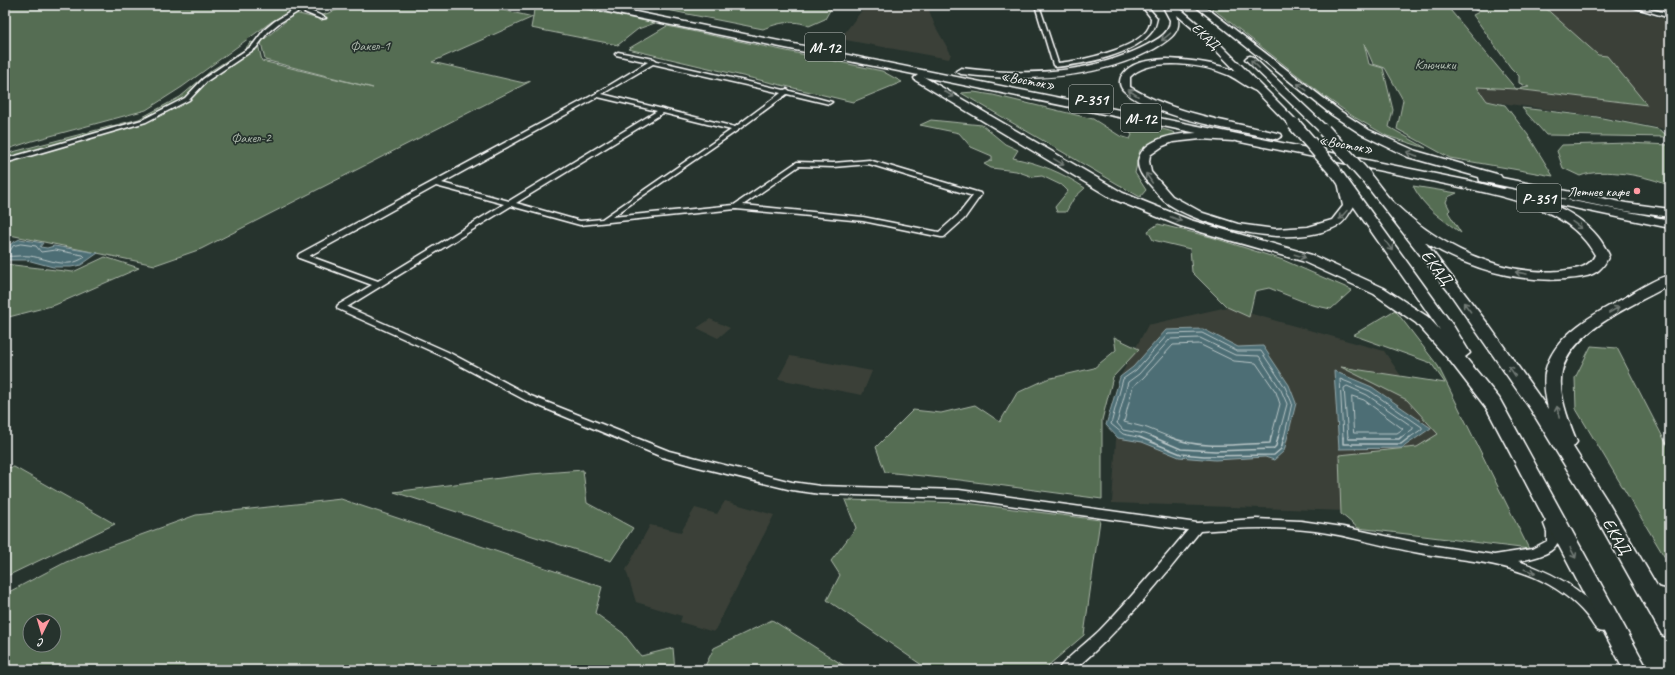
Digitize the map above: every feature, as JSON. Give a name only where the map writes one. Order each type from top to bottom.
[{"type":"highway","points":[[588,5],[741,33]]},
{"type":"highway","points":[[614,5],[741,33]]},
{"type":"highway","name":"«Восток»","points":[[741,33],[906,62],[991,75],[1056,73],[1103,66],[1139,53],[1158,43],[1171,34],[1176,21],[1174,15],[1166,5]]},
{"type":"highway","name":"ЕКАД","points":[[1171,5],[1207,36],[1294,124],[1338,176],[1446,327],[1495,407],[1636,670]]},
{"type":"highway","name":"ЕКАД","points":[[1186,5],[1237,47],[1324,130],[1387,204],[1491,338],[1589,487],[1648,590]]},
{"type":"highway","points":[[1198,5],[1336,113],[1365,132],[1386,143],[1426,159],[1530,188]]},
{"type":"highway","name":"«Восток»","points":[[741,33],[874,64],[1408,171],[1506,194],[1560,213],[1580,226],[1597,242],[1602,255],[1598,264],[1592,269],[1582,273],[1560,276],[1538,276],[1492,266],[1468,258],[1432,240],[1387,204]]},
{"type":"highway","name":"Р-351","points":[[906,62],[1530,188],[1670,214]]},
{"type":"highway","points":[[874,64],[908,73],[927,82],[1118,196],[1185,223],[1307,258],[1379,291],[1422,320],[1456,357],[1495,407]]},
{"type":"highway","points":[[1589,487],[1560,425],[1555,396],[1554,371],[1565,348],[1581,330],[1670,279]]},
{"type":"highway","points":[[1648,590],[1670,628]]},
{"type":"main road","points":[[1629,5],[1670,16]]},
{"type":"main road","points":[[1261,91],[1228,71],[1207,65],[1182,62],[1153,63],[1139,66],[1127,73],[1124,80],[1127,89],[1139,97],[1157,105],[1219,123],[1277,136]]},
{"type":"main road","points":[[1286,147],[1225,137],[1184,137],[1162,142],[1149,150],[1144,157],[1143,166],[1149,179],[1159,190],[1191,212],[1219,223],[1260,232],[1300,232],[1331,225],[1342,218],[1349,207],[1347,189],[1338,176]]},
{"type":"main road","name":"Р-351","points":[[1408,171],[1670,224]]},
{"type":"street","points":[[5,161],[144,121],[187,99],[205,80],[254,47],[266,31],[277,22],[305,5]]},
{"type":"street","points":[[308,5],[306,11],[323,18]]},
{"type":"street","points":[[1037,5],[1056,65],[1070,65],[1096,59],[1136,42],[1148,35],[1153,29],[1154,18],[1143,5]]},
{"type":"street","points":[[618,54],[787,91],[829,102]]},
{"type":"street","points":[[378,284],[302,256],[597,95],[654,62]]},
{"type":"street","points":[[604,220],[736,129],[787,91]]},
{"type":"street","points":[[597,95],[736,129]]},
{"type":"street","points":[[662,111],[341,307],[445,354],[528,398],[666,454],[806,488],[959,494],[1197,527],[1257,523],[1314,526],[1424,549],[1493,559],[1541,575],[1570,592],[1594,613],[1626,670]]},
{"type":"street","points":[[435,183],[580,223],[736,207],[863,218],[940,235],[961,217],[977,195],[869,162],[833,166],[797,164],[736,207]]},
{"type":"street","points":[[1493,559],[1524,556],[1544,551],[1552,543],[1553,532],[1533,490],[1520,455]]},
{"type":"street","points":[[1066,670],[1086,653],[1135,600],[1197,527]]},
{"type":"street","points":[[1648,590],[1670,595]]},
{"type":"shaded area","points":[[866,5],[927,5],[935,26],[951,54],[949,59],[840,39]]},
{"type":"shaded area","points":[[1542,5],[1620,5],[1628,9],[1670,20],[1670,135],[1661,128],[1604,117],[1487,101],[1476,87],[1483,86],[1516,89],[1646,105],[1598,55]]},
{"type":"shaded area","points":[[1227,307],[1384,351],[1496,516],[1112,503],[1120,377],[1148,325]]},
{"type":"shaded area","points":[[710,319],[730,328],[718,338],[697,328]]},
{"type":"shaded area","points":[[790,356],[872,371],[862,395],[778,379]]},
{"type":"shaded area","points":[[725,501],[774,515],[714,632],[680,622],[682,616],[636,602],[626,570],[650,525],[681,532],[695,508],[717,514]]},
{"type":"green space","points":[[5,5],[302,5],[271,22],[182,87],[146,110],[32,141],[5,150]]},
{"type":"green space","name":"Факел-2","points":[[350,5],[481,5],[533,17],[432,62],[524,83],[531,81],[201,249],[155,265],[5,234],[5,154],[139,119],[180,97],[212,70],[244,50],[251,42],[258,44],[262,61],[373,88],[265,60],[261,42],[295,13],[315,18]]},
{"type":"green space","points":[[518,5],[568,5],[655,23],[638,29],[618,45],[531,28],[534,9]]},
{"type":"green space","points":[[642,5],[833,5],[825,19],[809,26],[792,22],[774,25],[763,29]]},
{"type":"green space","name":"Ключики","points":[[1208,5],[1446,5],[1516,89],[1477,87],[1487,101],[1505,105],[1528,135],[1553,176],[1450,158],[1397,129],[1403,100],[1385,68],[1373,64],[1364,43],[1369,64],[1383,68],[1393,110],[1389,127],[1426,148],[1387,136],[1354,117],[1324,96]]},
{"type":"green space","points":[[1466,5],[1542,5],[1598,55],[1607,56],[1647,105],[1516,89],[1529,87],[1519,83],[1519,76],[1511,68],[1473,15],[1479,12]]},
{"type":"green space","points":[[667,26],[882,71],[902,82],[853,102],[628,49]]},
{"type":"green space","points":[[974,92],[993,95],[1093,119],[1120,136],[1130,139],[1132,135],[1125,126],[1157,128],[1175,133],[1174,137],[1165,137],[1140,150],[1135,173],[1146,190],[1140,197],[961,93]]},
{"type":"green space","points":[[1522,108],[1597,117],[1658,129],[1670,137],[1546,135]]},
{"type":"green space","points":[[931,120],[982,125],[1005,144],[1018,150],[1013,158],[1050,169],[1068,177],[1085,188],[1074,198],[1066,212],[1057,212],[1055,207],[1068,191],[1063,186],[1042,176],[1033,177],[1016,171],[991,168],[984,164],[992,160],[992,156],[971,147],[959,133],[920,125]]},
{"type":"green space","points":[[1628,143],[1670,145],[1670,186],[1650,179],[1625,174],[1600,172],[1580,176],[1563,168],[1557,151],[1562,145]]},
{"type":"green space","points":[[1413,186],[1457,193],[1448,197],[1446,202],[1450,210],[1448,212],[1461,233],[1440,218],[1428,207]]},
{"type":"green space","points":[[1158,224],[1211,237],[1283,260],[1352,290],[1331,309],[1312,305],[1269,288],[1255,291],[1249,317],[1227,307],[1192,272],[1190,249],[1153,240],[1148,231]]},
{"type":"green space","points":[[105,257],[139,268],[55,305],[5,318],[5,264],[73,272]]},
{"type":"green space","points":[[1395,310],[1438,366],[1529,549],[1358,528],[1341,514],[1339,455],[1417,447],[1438,434],[1407,400],[1341,367],[1445,383],[1431,363],[1353,335]]},
{"type":"green space","points":[[1114,337],[1139,349],[1113,377],[1102,420],[1102,499],[960,480],[885,472],[876,447],[913,410],[941,413],[975,405],[1000,422],[1017,393],[1047,379],[1094,368],[1116,350]]},
{"type":"green space","points":[[1591,346],[1617,348],[1670,451],[1670,566],[1576,409],[1575,378]]},
{"type":"green space","points":[[14,467],[115,524],[5,577],[5,468]]},
{"type":"green space","points":[[583,470],[587,503],[633,528],[611,561],[394,492],[531,474]]},
{"type":"green space","points":[[341,499],[602,587],[595,613],[623,633],[641,656],[673,648],[675,670],[5,670],[5,594],[66,562],[196,515]]},
{"type":"green space","points":[[845,500],[966,503],[1100,520],[1084,635],[1043,670],[929,670],[827,600],[840,575],[831,561],[856,528]]},
{"type":"green space","points":[[772,620],[851,670],[703,670],[714,648]]},
{"type":"water","points":[[20,239],[43,243],[40,247],[47,248],[54,246],[98,253],[81,265],[71,267],[53,267],[27,260],[7,260],[5,258],[5,254],[7,248]]},
{"type":"water","points":[[1203,329],[1238,347],[1263,346],[1289,385],[1296,403],[1284,451],[1274,460],[1265,457],[1215,460],[1179,457],[1142,442],[1118,438],[1106,425],[1120,377],[1133,367],[1166,330]]},
{"type":"water","points":[[1334,371],[1372,387],[1431,428],[1402,448],[1339,449]]},
{"type":"place","name":"Летнее кафе","points":[[1637,191]]},
{"type":"park label","name":"Факел-1","points":[[370,45]]}]
